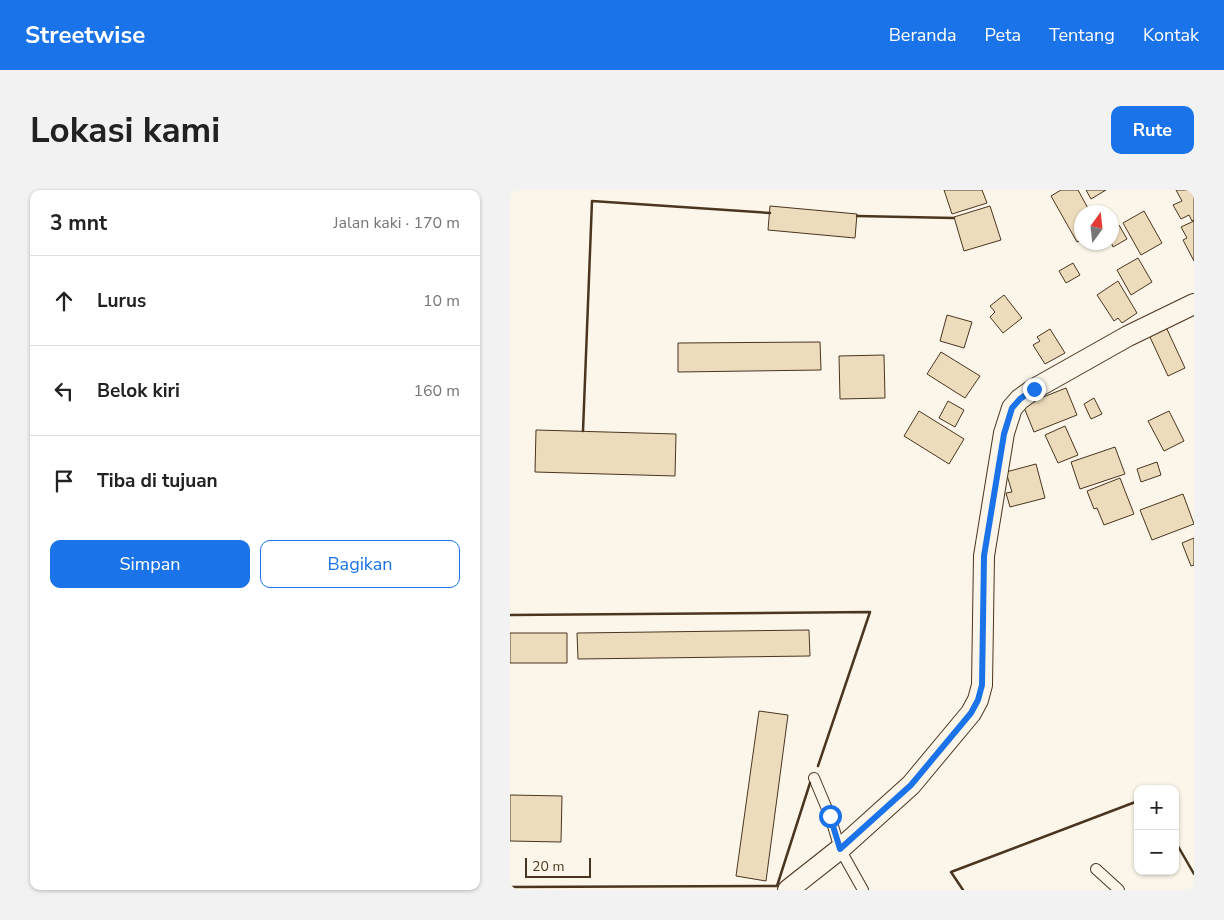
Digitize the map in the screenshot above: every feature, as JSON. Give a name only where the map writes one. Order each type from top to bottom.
[{"type":"street","points":[[788,890],[840,849],[911,785],[971,713],[978,700],[982,685],[983,666],[984,556],[1004,434],[1012,408],[1020,399],[1034,389],[1128,336],[1194,304]]},
{"type":"lane","points":[[814,778],[830,816],[840,849],[864,890]]},
{"type":"lane","points":[[1096,869],[1119,890]]},
{"type":"building","points":[[944,190],[982,190],[987,203],[952,214]]},
{"type":"building","points":[[1061,190],[1078,190],[1086,205],[1074,205],[1074,237],[1051,196]]},
{"type":"building","points":[[1086,190],[1106,190],[1091,199]]},
{"type":"building","points":[[1176,190],[1194,190],[1194,220],[1192,221],[1189,215],[1181,219],[1173,205],[1182,201]]},
{"type":"building","points":[[770,206],[857,214],[855,238],[768,230]]},
{"type":"building","points":[[990,206],[1001,240],[964,251],[954,217]]},
{"type":"building","points":[[1144,211],[1162,243],[1141,255],[1123,223]]},
{"type":"building","points":[[1194,221],[1194,261],[1183,240],[1187,238],[1181,227]]},
{"type":"building","points":[[1119,225],[1127,239],[1119,244]]},
{"type":"building","points":[[1138,258],[1152,282],[1131,295],[1117,270]]},
{"type":"building","points":[[1073,263],[1080,275],[1066,283],[1059,271]]},
{"type":"building","points":[[1118,281],[1137,313],[1122,323],[1118,318],[1114,321],[1097,295]]},
{"type":"building","points":[[1004,295],[1022,318],[1003,333],[990,317],[995,312],[990,306]]},
{"type":"building","points":[[947,315],[972,322],[964,348],[940,341]]},
{"type":"building","points":[[1166,327],[1185,368],[1168,376],[1149,335]]},
{"type":"building","points":[[1050,329],[1065,353],[1045,364],[1033,345],[1040,341],[1037,337]]},
{"type":"building","points":[[820,342],[821,370],[678,372],[678,343]]},
{"type":"building","points":[[941,352],[980,376],[965,398],[927,374]]},
{"type":"building","points":[[884,355],[885,398],[840,399],[839,356]]},
{"type":"building","points":[[1066,388],[1077,415],[1034,432],[1023,405]]},
{"type":"building","points":[[1094,398],[1102,414],[1091,419],[1084,404]]},
{"type":"building","points":[[948,401],[964,410],[955,427],[939,418]]},
{"type":"building","points":[[919,411],[964,439],[949,464],[904,436]]},
{"type":"building","points":[[1169,411],[1184,441],[1164,451],[1148,421]]},
{"type":"building","points":[[1065,426],[1078,455],[1058,463],[1045,435]]},
{"type":"building","points":[[536,430],[676,434],[675,476],[535,472]]},
{"type":"building","points":[[1115,447],[1125,474],[1080,489],[1071,462]]},
{"type":"building","points":[[1157,462],[1161,475],[1141,482],[1137,469]]},
{"type":"building","points":[[1036,464],[1045,498],[1010,507],[1006,493],[1012,492],[1006,472]]},
{"type":"building","points":[[1120,478],[1134,514],[1104,525],[1097,508],[1094,509],[1087,491]]},
{"type":"building","points":[[1183,494],[1194,524],[1152,540],[1140,510]]},
{"type":"building","points":[[1194,538],[1194,565],[1191,566],[1182,543]]},
{"type":"building","points":[[809,630],[810,656],[578,659],[577,633]]},
{"type":"building","points":[[510,633],[567,633],[567,663],[510,663]]},
{"type":"building","points":[[759,711],[788,715],[766,881],[736,876]]},
{"type":"building","points":[[510,795],[562,796],[561,842],[510,841]]},
{"type":"wall","points":[[583,431],[592,201],[770,213]]},
{"type":"wall","points":[[857,216],[954,218]]},
{"type":"wall","points":[[510,615],[870,612],[818,766]]},
{"type":"wall","points":[[510,887],[777,886],[810,783]]},
{"type":"wall","points":[[963,890],[951,872],[1134,803]]},
{"type":"wall","points":[[1179,848],[1194,874]]},
{"type":"route","points":[[830,816],[840,849],[911,785],[971,713],[978,700],[982,685],[983,666],[984,556],[1006,422],[1012,408],[1020,399],[1034,389]]}]
